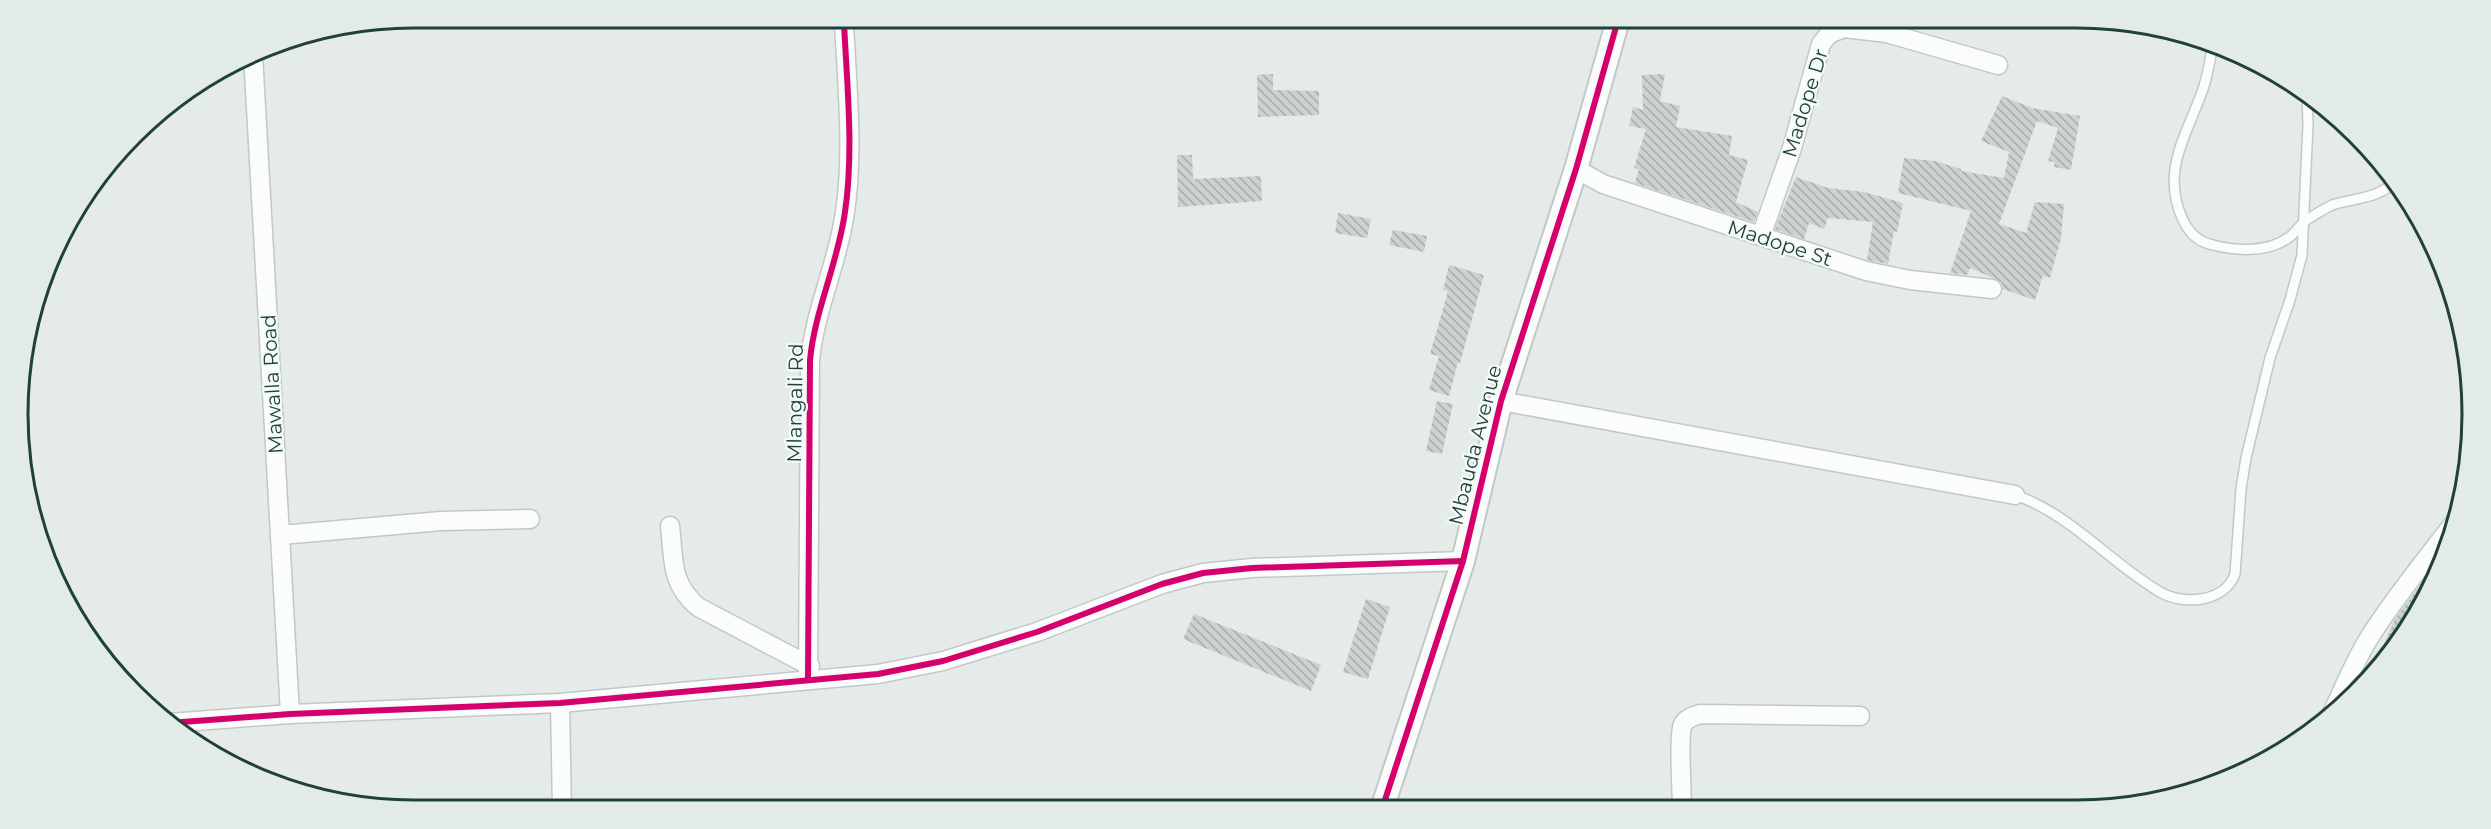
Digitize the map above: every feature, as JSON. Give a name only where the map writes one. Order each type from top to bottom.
[{"type":"street","name":"Mlangali Rd","points":[[809,673],[810,360],[818,311],[845,213],[849,168],[844,28]]},
{"type":"street","name":"Mbauda Avenue","points":[[1385,800],[1463,561],[1501,401],[1576,169],[1616,28]]},
{"type":"street","name":"Madope Dr","points":[[1761,236],[1792,148],[1821,44],[1829,34],[1844,28],[1887,33],[1998,65]]},
{"type":"street","name":"Mawalla Road","points":[[254,64],[290,714]]},
{"type":"street","name":"Madope St","points":[[1576,169],[1603,184],[1887,276],[1992,289]]},
{"type":"street","points":[[1501,401],[2015,495]]},
{"type":"street","points":[[281,535],[441,521],[530,519]]},
{"type":"street","points":[[670,526],[675,578],[687,597],[706,611],[809,673]]},
{"type":"street","points":[[2339,697],[2368,639],[2443,537]]},
{"type":"street","points":[[182,722],[290,714],[560,703],[809,673],[878,674],[943,661],[1037,632],[1162,584],[1203,573],[1252,568],[1463,561]]},
{"type":"street","points":[[560,703],[562,800]]},
{"type":"street","points":[[1682,800],[1680,739],[1683,724],[1690,717],[1700,714],[1860,716]]},
{"type":"lane","points":[[2211,53],[2204,86],[2177,158],[2173,185],[2175,203],[2189,233],[2208,244],[2231,249],[2260,248],[2279,244],[2305,221],[2330,206],[2382,192],[2388,187]]},
{"type":"lane","points":[[2015,495],[2052,512],[2162,593],[2197,599],[2216,595],[2232,584],[2235,574],[2240,498],[2246,458],[2270,358],[2297,275],[2305,221],[2307,105]]},
{"type":"building","points":[[1273,74],[1273,90],[1319,91],[1319,115],[1258,117],[1257,75]]},
{"type":"building","points":[[1665,74],[1660,101],[1680,106],[1676,127],[1732,136],[1729,155],[1748,160],[1736,202],[1758,212],[1754,222],[1635,183],[1639,169],[1634,168],[1646,129],[1629,126],[1633,107],[1643,110],[1642,75]]},
{"type":"building","points":[[2002,96],[2032,108],[2080,116],[2071,170],[2054,167],[2055,162],[2048,161],[2058,128],[2037,121],[1999,224],[2026,233],[2035,202],[2064,204],[2061,238],[2050,278],[2043,276],[2035,300],[2003,289],[2002,283],[1998,280],[1970,268],[1967,275],[1950,273],[1971,211],[1898,193],[1904,158],[1935,161],[1961,169],[1961,171],[2004,178],[2009,152],[1981,141]]},
{"type":"building","points":[[1177,155],[1192,155],[1193,179],[1261,176],[1262,201],[1178,207]]},
{"type":"building","points":[[1796,177],[1828,188],[1864,192],[1903,203],[1897,232],[1894,231],[1888,264],[1867,260],[1873,222],[1828,218],[1824,229],[1809,223],[1804,239],[1775,229]]},
{"type":"building","points":[[1338,213],[1371,219],[1367,238],[1335,233]]},
{"type":"building","points":[[1393,230],[1427,236],[1424,252],[1389,245]]},
{"type":"building","points":[[1449,265],[1484,275],[1449,396],[1429,390],[1439,356],[1430,354],[1448,291],[1443,290]]},
{"type":"building","points":[[1437,401],[1453,404],[1442,454],[1426,451]]},
{"type":"building","points":[[2421,584],[2423,585],[2411,608],[2380,653],[2395,619]]},
{"type":"building","points":[[1366,599],[1390,607],[1368,679],[1343,672]]},
{"type":"building","points":[[1194,614],[1321,665],[1311,691],[1183,639]]},
{"type":"cycle path","points":[[808,679],[810,360],[817,323],[842,231],[848,189],[849,118],[844,28]]},
{"type":"cycle path","points":[[1385,800],[1463,561],[1501,401],[1576,169],[1616,28]]},
{"type":"cycle path","points":[[182,722],[290,714],[560,703],[878,674],[943,661],[1037,632],[1162,584],[1203,573],[1252,568],[1463,561]]}]
